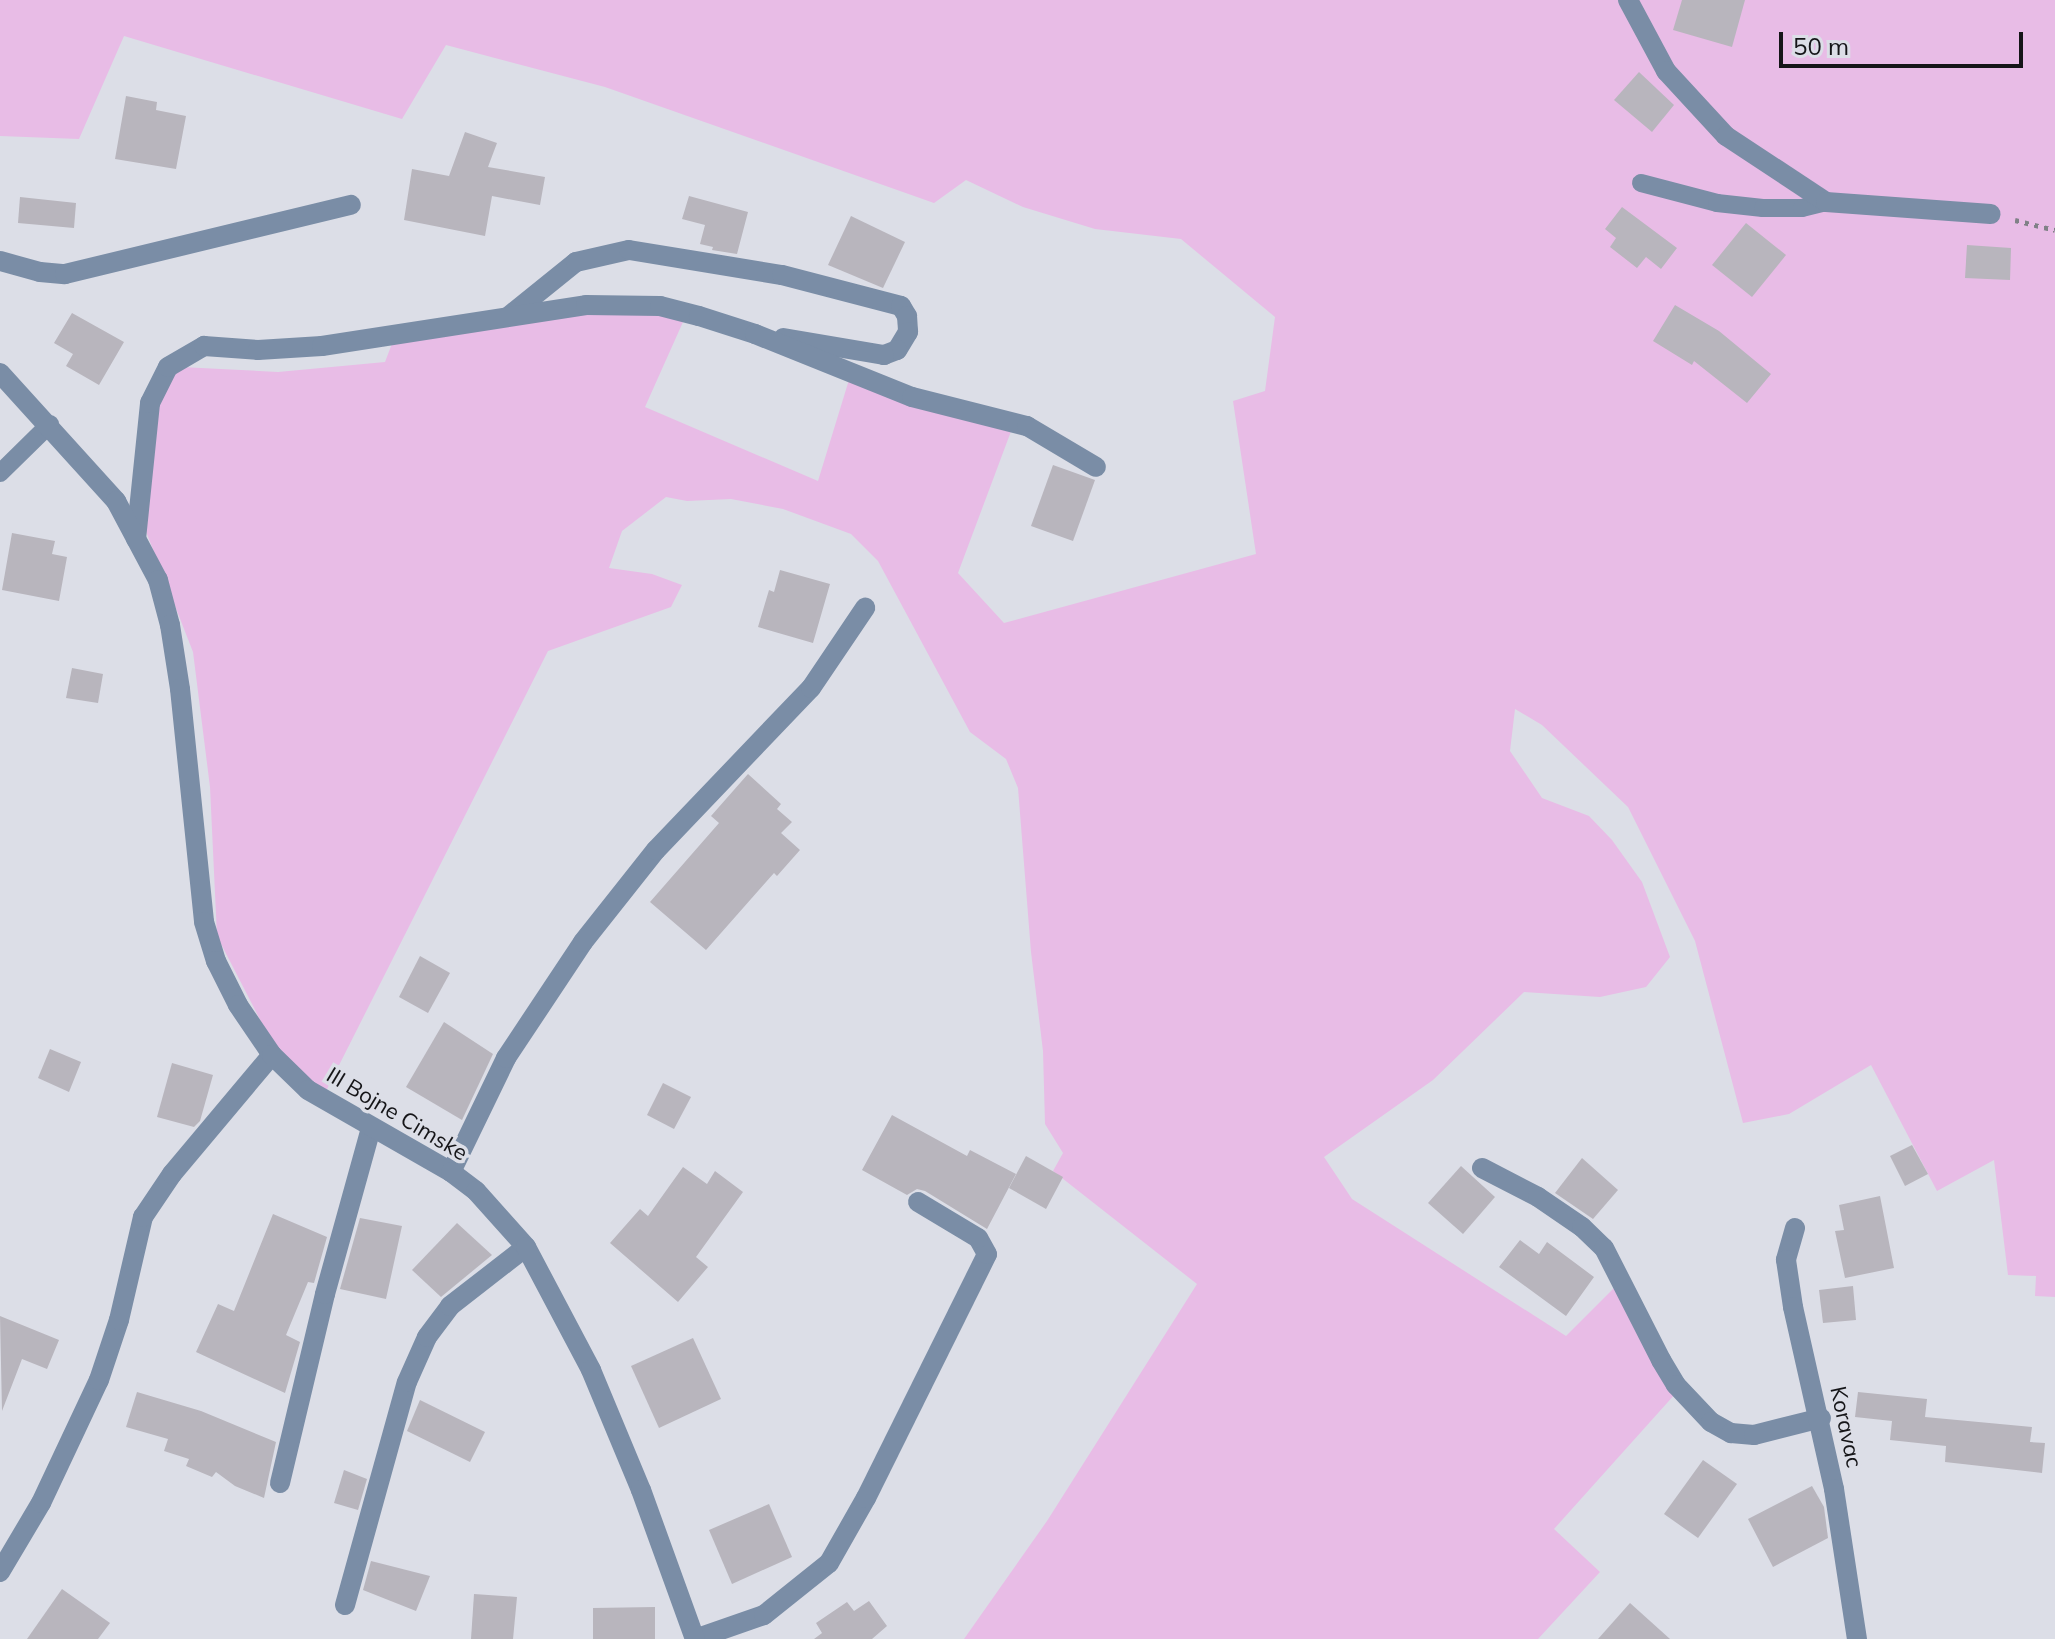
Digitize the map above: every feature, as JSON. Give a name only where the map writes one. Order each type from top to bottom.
[{"type":"street","points":[[1628,0],[1666,71],[1726,136],[1826,202],[1991,214]]},
{"type":"street","points":[[0,261],[40,272],[65,274],[351,205]]},
{"type":"street","points":[[509,316],[541,287],[576,262],[629,250],[782,275],[901,306],[907,316],[908,332],[897,350],[884,355],[755,334]]},
{"type":"street","points":[[136,539],[150,403],[168,367],[204,346],[258,350],[322,346],[586,305],[660,306],[755,334],[912,397],[1027,426],[1096,467]]},
{"type":"street","name":"III Bojne Cimske","points":[[0,373],[50,424],[116,501],[158,580],[170,625],[190,768],[204,922],[216,961],[238,1005],[272,1055],[308,1090],[451,1172],[476,1191],[526,1247],[591,1370],[641,1490],[695,1639]]},
{"type":"street","points":[[451,1172],[506,1058],[583,942],[656,850],[811,688],[865,608]]},
{"type":"street","points":[[0,1572],[41,1503],[99,1380],[119,1320],[143,1217],[172,1174],[272,1055]]},
{"type":"street","points":[[280,1483],[325,1294],[371,1128]]},
{"type":"street","points":[[1482,1168],[1538,1197],[1582,1227],[1604,1248],[1676,1385],[1711,1422],[1731,1433],[1754,1435],[1821,1418]]},
{"type":"street","points":[[695,1639],[764,1615],[829,1563],[866,1498],[987,1254],[978,1238],[918,1202]]},
{"type":"street","name":"Koravac","points":[[1795,1228],[1786,1260],[1793,1307],[1821,1418],[1857,1639]]},
{"type":"street","points":[[345,1605],[407,1382],[427,1337],[450,1306],[526,1247]]},
{"type":"lane","points":[[1641,183],[1717,203],[1763,208],[1802,208],[1826,202]]},
{"type":"lane","points":[[0,473],[50,424]]},
{"type":"path","points":[[1991,214],[2055,230]]},
{"type":"shaded area","points":[[0,0],[2055,0],[2055,1297],[2035,1296],[2036,1276],[2008,1275],[1994,1160],[1937,1191],[1871,1065],[1789,1114],[1743,1123],[1695,941],[1628,807],[1542,725],[1515,709],[1510,751],[1542,798],[1589,816],[1612,840],[1642,882],[1670,957],[1646,987],[1600,997],[1524,992],[1433,1080],[1324,1157],[1352,1199],[1566,1336],[1622,1280],[1676,1393],[1554,1529],[1600,1572],[1538,1639],[964,1639],[1047,1521],[1197,1284],[1053,1171],[1063,1153],[1045,1124],[1043,1051],[1031,952],[1018,788],[1006,759],[970,732],[878,561],[851,534],[783,509],[731,499],[687,501],[666,497],[622,531],[609,568],[652,574],[682,585],[671,607],[548,651],[324,1095],[270,1039],[217,936],[210,787],[193,652],[145,529],[162,380],[181,367],[278,372],[385,362],[393,341],[592,303],[687,313],[645,407],[818,481],[852,370],[1013,426],[958,573],[1004,623],[1256,554],[1233,401],[1265,391],[1275,317],[1181,239],[1095,229],[1023,207],[966,180],[934,203],[605,87],[446,45],[402,119],[124,36],[79,139],[0,136]]},
{"type":"building","points":[[1682,0],[1745,0],[1732,47],[1673,30]]},
{"type":"building","points":[[1639,72],[1674,105],[1652,132],[1614,100]]},
{"type":"building","points":[[126,96],[157,102],[156,110],[186,116],[176,169],[115,159]]},
{"type":"building","points":[[465,132],[497,143],[488,167],[545,177],[540,205],[492,196],[485,236],[404,220],[412,169],[449,176]]},
{"type":"building","points":[[689,196],[748,212],[737,254],[712,250],[713,247],[700,244],[705,225],[682,219]]},
{"type":"building","points":[[20,197],[76,203],[74,228],[18,223]]},
{"type":"building","points":[[1622,207],[1677,248],[1661,269],[1646,257],[1637,268],[1610,247],[1616,238],[1605,229]]},
{"type":"building","points":[[851,216],[905,242],[883,288],[828,265]]},
{"type":"building","points":[[1746,223],[1786,255],[1752,297],[1712,265]]},
{"type":"building","points":[[1967,245],[2011,248],[2010,280],[1965,278]]},
{"type":"building","points":[[1675,305],[1719,331],[1771,374],[1747,403],[1694,361],[1692,365],[1653,341]]},
{"type":"building","points":[[72,313],[124,342],[99,385],[66,366],[73,354],[54,343]]},
{"type":"building","points":[[1053,465],[1095,480],[1073,541],[1031,526]]},
{"type":"building","points":[[12,533],[55,541],[52,554],[67,557],[59,601],[2,590]]},
{"type":"building","points":[[780,570],[830,584],[813,643],[758,627],[769,590],[774,592]]},
{"type":"building","points":[[72,668],[103,674],[98,703],[66,698]]},
{"type":"building","points":[[748,774],[781,804],[777,809],[792,822],[781,833],[800,850],[777,876],[774,873],[706,950],[650,902],[719,823],[711,816]]},
{"type":"building","points":[[420,956],[450,973],[428,1013],[399,997]]},
{"type":"building","points":[[444,1022],[493,1054],[462,1120],[406,1087]]},
{"type":"building","points":[[50,1049],[81,1062],[69,1092],[38,1078]]},
{"type":"building","points":[[172,1063],[213,1075],[200,1121],[194,1127],[157,1117]]},
{"type":"building","points":[[663,1083],[691,1097],[674,1129],[647,1115]]},
{"type":"building","points":[[892,1115],[967,1156],[970,1150],[1016,1174],[987,1229],[925,1191],[917,1189],[907,1195],[862,1170]]},
{"type":"building","points":[[1912,1145],[1928,1174],[1905,1186],[1890,1156]]},
{"type":"building","points":[[1026,1156],[1063,1177],[1046,1209],[1009,1188]]},
{"type":"building","points":[[1582,1158],[1618,1190],[1593,1219],[1555,1193]]},
{"type":"building","points":[[1461,1166],[1495,1197],[1463,1234],[1428,1203]]},
{"type":"building","points":[[683,1167],[707,1184],[715,1171],[743,1192],[696,1257],[708,1267],[678,1302],[610,1243],[640,1209],[648,1216]]},
{"type":"building","points":[[1880,1196],[1894,1268],[1845,1278],[1835,1231],[1844,1230],[1839,1205]]},
{"type":"building","points":[[273,1214],[327,1237],[314,1283],[308,1282],[286,1335],[300,1342],[285,1393],[196,1352],[218,1304],[234,1311]]},
{"type":"building","points":[[360,1218],[402,1226],[386,1299],[340,1289]]},
{"type":"building","points":[[457,1223],[492,1255],[441,1297],[412,1270]]},
{"type":"building","points":[[1520,1240],[1539,1254],[1547,1242],[1594,1277],[1566,1316],[1499,1267]]},
{"type":"building","points":[[1853,1286],[1856,1320],[1823,1323],[1819,1290]]},
{"type":"building","points":[[0,1316],[59,1340],[47,1369],[22,1359],[2,1411]]},
{"type":"building","points":[[693,1338],[721,1399],[659,1428],[631,1366]]},
{"type":"building","points":[[137,1392],[201,1411],[276,1442],[264,1498],[235,1486],[216,1472],[212,1477],[186,1466],[189,1459],[164,1451],[168,1439],[126,1427]]},
{"type":"building","points":[[1858,1392],[1927,1399],[1925,1417],[2032,1427],[2030,1442],[2045,1443],[2042,1473],[1945,1462],[1946,1446],[1890,1440],[1892,1421],[1855,1417]]},
{"type":"building","points":[[420,1400],[485,1432],[470,1462],[407,1431]]},
{"type":"building","points":[[1703,1460],[1737,1484],[1698,1538],[1664,1514]]},
{"type":"building","points":[[344,1470],[367,1479],[358,1510],[334,1503]]},
{"type":"building","points":[[1812,1486],[1824,1507],[1828,1538],[1773,1567],[1748,1519]]},
{"type":"building","points":[[769,1504],[792,1557],[732,1584],[709,1530]]},
{"type":"building","points":[[371,1561],[430,1576],[416,1611],[363,1590]]},
{"type":"building","points":[[62,1589],[110,1623],[98,1639],[27,1639]]},
{"type":"building","points":[[474,1594],[517,1597],[513,1639],[471,1639]]},
{"type":"building","points":[[869,1601],[887,1626],[872,1639],[814,1639],[822,1633],[816,1623],[847,1602],[854,1611]]},
{"type":"building","points":[[1630,1603],[1670,1639],[1598,1639]]},
{"type":"building","points":[[655,1607],[655,1639],[593,1639],[593,1608]]}]
